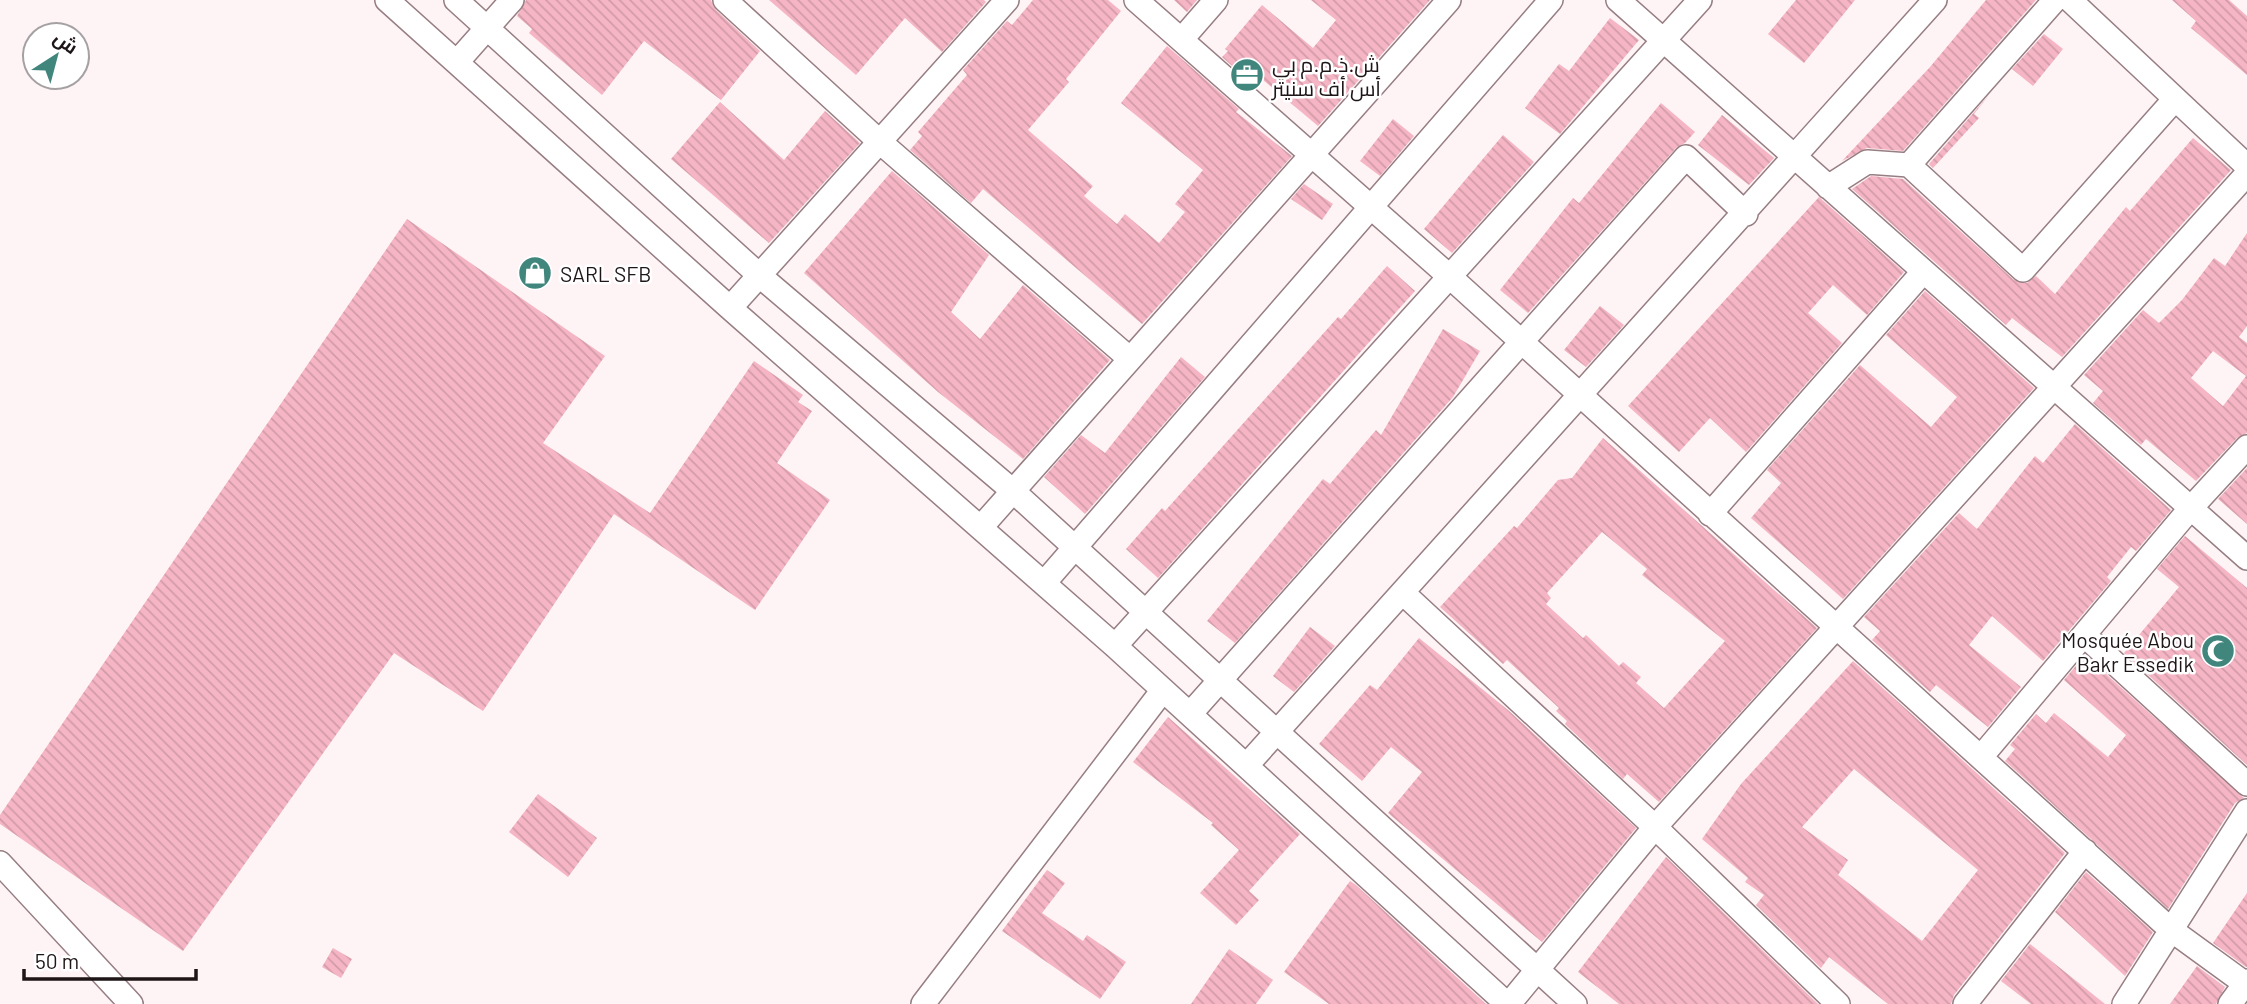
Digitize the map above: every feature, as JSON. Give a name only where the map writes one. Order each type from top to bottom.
[{"type":"street","points":[[387,0],[730,308],[982,526],[1508,1004],[1655,827],[1835,625],[2247,174]]},
{"type":"street","points":[[456,0],[760,276],[1013,491],[1575,1004]]},
{"type":"street","points":[[457,62],[512,0]]},
{"type":"street","points":[[725,0],[880,142],[1129,358]]},
{"type":"street","points":[[730,308],[1007,0]]},
{"type":"street","points":[[1136,0],[1524,343],[2171,929],[2246,984],[2230,1004]]},
{"type":"street","points":[[1182,38],[1216,0]]},
{"type":"street","points":[[982,526],[1449,0]]},
{"type":"street","points":[[1044,583],[1551,0]]},
{"type":"street","points":[[1618,0],[2189,510],[2247,558]]},
{"type":"street","points":[[1115,646],[1700,0]]},
{"type":"street","points":[[1247,765],[1746,214],[1935,0]]},
{"type":"street","points":[[1909,165],[2055,0]]},
{"type":"street","points":[[2070,0],[2247,166]]},
{"type":"street","points":[[1828,187],[1867,162],[1909,165],[2023,270],[2175,99]]},
{"type":"street","points":[[1190,714],[1524,343],[1686,157],[1746,214]]},
{"type":"street","points":[[1710,514],[1923,272]]},
{"type":"street","points":[[1981,757],[2189,510],[2247,447]]},
{"type":"street","points":[[1403,593],[1655,827],[1838,1004]]},
{"type":"street","points":[[2084,635],[2247,784]]},
{"type":"street","points":[[923,1004],[1163,690]]},
{"type":"street","points":[[2124,1004],[2247,811]]},
{"type":"street","points":[[1965,1004],[2085,851]]},
{"type":"street","points":[[0,863],[131,1004]]},
{"type":"building","points":[[526,0],[711,0],[716,10],[760,51],[721,100],[644,41],[602,95],[529,33],[532,29],[517,16]]},
{"type":"building","points":[[769,0],[986,2],[942,52],[905,18],[856,75]]},
{"type":"building","points":[[1033,0],[1108,0],[1121,11],[1066,79],[1069,82],[1028,130],[1093,186],[1084,196],[1117,224],[1125,214],[1159,243],[1185,212],[1175,204],[1203,170],[1121,103],[1167,46],[1239,109],[1236,112],[1292,156],[1142,324],[983,189],[971,203],[910,150],[922,136],[918,132],[967,75],[963,70],[1007,21],[1012,25]]},
{"type":"building","points":[[1174,0],[1197,0],[1187,12]]},
{"type":"building","points":[[1311,0],[1430,0],[1318,126],[1263,80],[1256,87],[1222,57],[1228,51],[1225,49],[1262,5],[1313,48],[1336,20]]},
{"type":"building","points":[[1796,0],[1855,0],[1804,63],[1768,34]]},
{"type":"building","points":[[1986,0],[2036,0],[1903,151],[1867,148],[1842,161],[1930,67]]},
{"type":"building","points":[[2172,0],[2229,0],[2247,16],[2247,75],[2191,28],[2196,21]]},
{"type":"building","points":[[1610,18],[1639,40],[1560,134],[1525,108],[1559,64],[1569,71]]},
{"type":"building","points":[[2044,34],[2063,49],[2033,86],[2012,69]]},
{"type":"building","points":[[1989,95],[1974,114],[1979,118],[1933,168],[1929,164]]},
{"type":"building","points":[[720,102],[784,160],[825,111],[860,143],[769,243],[671,159]]},
{"type":"building","points":[[1661,103],[1695,132],[1676,148],[1528,313],[1500,290],[1573,198],[1579,203]]},
{"type":"building","points":[[1722,115],[1774,158],[1749,185],[1698,145]]},
{"type":"building","points":[[1393,119],[1414,136],[1380,176],[1360,161]]},
{"type":"building","points":[[1503,135],[1534,162],[1452,253],[1424,229]]},
{"type":"building","points":[[2193,138],[2231,170],[2062,357],[2012,318],[2006,325],[1852,189],[1871,176],[1903,179],[2014,280],[2027,283],[2036,276],[2055,294],[2126,207],[2130,211]]},
{"type":"building","points":[[892,171],[989,255],[951,312],[980,339],[1023,285],[1110,360],[1023,459],[938,392],[804,273]]},
{"type":"building","points":[[1304,184],[1333,204],[1322,220],[1291,199]]},
{"type":"building","points":[[1819,197],[1904,272],[1867,315],[1833,285],[1808,313],[1842,343],[1746,452],[1710,418],[1679,452],[1628,406]]},
{"type":"building","points":[[407,219],[605,356],[543,443],[650,513],[754,361],[803,395],[798,402],[812,411],[777,463],[830,500],[755,610],[614,514],[483,711],[394,653],[183,951],[0,824],[0,815]]},
{"type":"building","points":[[2247,233],[2247,326],[2239,337],[2247,343],[2247,433],[2237,438],[2196,481],[2146,439],[2141,445],[2093,403],[2103,391],[2084,375],[2143,310],[2159,323],[2182,300],[2214,258],[2225,266]],"holes":[[[2213,351],[2246,376],[2223,406],[2191,378]]]},
{"type":"building","points":[[1387,266],[1415,291],[1158,578],[1126,549],[1162,508],[1165,511]]},
{"type":"building","points":[[1925,291],[2034,388],[1843,599],[1751,518],[1781,483],[1767,470],[1860,365],[1931,427],[1957,397],[1886,335]]},
{"type":"building","points":[[1600,306],[1624,325],[1586,367],[1564,350]]},
{"type":"building","points":[[1443,329],[1480,351],[1453,397],[1235,643],[1207,621],[1323,479],[1330,484],[1376,430],[1381,435]]},
{"type":"building","points":[[1181,357],[1205,377],[1085,514],[1044,477],[1081,435],[1105,453]]},
{"type":"building","points":[[2075,424],[2171,510],[2136,551],[2131,547],[2107,577],[2111,581],[2043,661],[1992,616],[1969,645],[2021,687],[1988,727],[1936,685],[1930,692],[1872,640],[1880,631],[1864,617],[1959,513],[1977,529],[2035,456],[2043,463]]},
{"type":"building","points":[[1603,438],[1817,628],[1659,802],[1627,774],[1623,779],[1565,724],[1567,721],[1556,711],[1559,708],[1507,660],[1503,664],[1440,607],[1514,526],[1517,528],[1558,480],[1572,478]],"holes":[[[1602,532],[1647,569],[1642,575],[1725,641],[1664,708],[1636,683],[1641,677],[1623,662],[1619,666],[1586,635],[1583,638],[1546,604],[1551,598],[1547,593]]]},
{"type":"building","points":[[2247,468],[2247,524],[2218,499]]},
{"type":"building","name":"Mosquée Abou Bakr Essedik","points":[[2185,536],[2247,588],[2247,765],[2124,653],[2179,587],[2157,569]]},
{"type":"building","points":[[1310,627],[1335,646],[1294,692],[1273,676]]},
{"type":"building","points":[[1419,638],[1508,710],[1636,828],[1542,942],[1388,813],[1422,772],[1391,747],[1362,781],[1319,744],[1370,685],[1377,690]]},
{"type":"building","points":[[2085,655],[2244,798],[2235,803],[2168,909],[2005,761],[2015,749],[2010,745],[2036,714],[2046,723],[2054,713],[2108,757],[2126,735],[2064,680]]},
{"type":"building","points":[[1853,661],[2065,853],[1954,995],[1951,1004],[1888,1004],[1829,957],[1821,968],[1756,905],[1764,895],[1745,882],[1748,878],[1702,839],[1741,784]],"holes":[[[1854,769],[1978,870],[1922,941],[1838,875],[1848,860],[1802,827]]]},
{"type":"building","points":[[1168,717],[1300,834],[1249,891],[1259,900],[1236,925],[1200,893],[1239,850],[1211,825],[1213,823],[1133,762]]},
{"type":"building","points":[[538,794],[597,838],[568,877],[509,832]]},
{"type":"building","points":[[1666,857],[1818,1004],[1619,1004],[1578,972]]},
{"type":"building","points":[[1047,870],[1065,883],[1042,913],[1083,941],[1087,935],[1126,962],[1100,999],[1002,931]]},
{"type":"building","points":[[2086,872],[2153,932],[2125,976],[2055,912]]},
{"type":"building","points":[[1350,881],[1486,1004],[1329,1004],[1284,972]]},
{"type":"building","points":[[2247,893],[2247,967],[2246,967],[2213,943]]},
{"type":"building","points":[[2030,944],[2105,1004],[2031,1004],[2001,981]]},
{"type":"building","points":[[333,948],[352,959],[341,978],[322,967]]},
{"type":"building","points":[[1229,949],[1273,980],[1256,1004],[1191,1004]]},
{"type":"building","points":[[2197,966],[2225,987],[2216,1004],[2170,1004]]},
{"type":"place","name":"ش.ذ.م.م بي أس أف سنيتر","points":[[1247,75]]},
{"type":"place","name":"SARL SFB","points":[[535,273]]},
{"type":"place","name":"Mosquée Abou Bakr Essedik","points":[[2218,651]]}]
